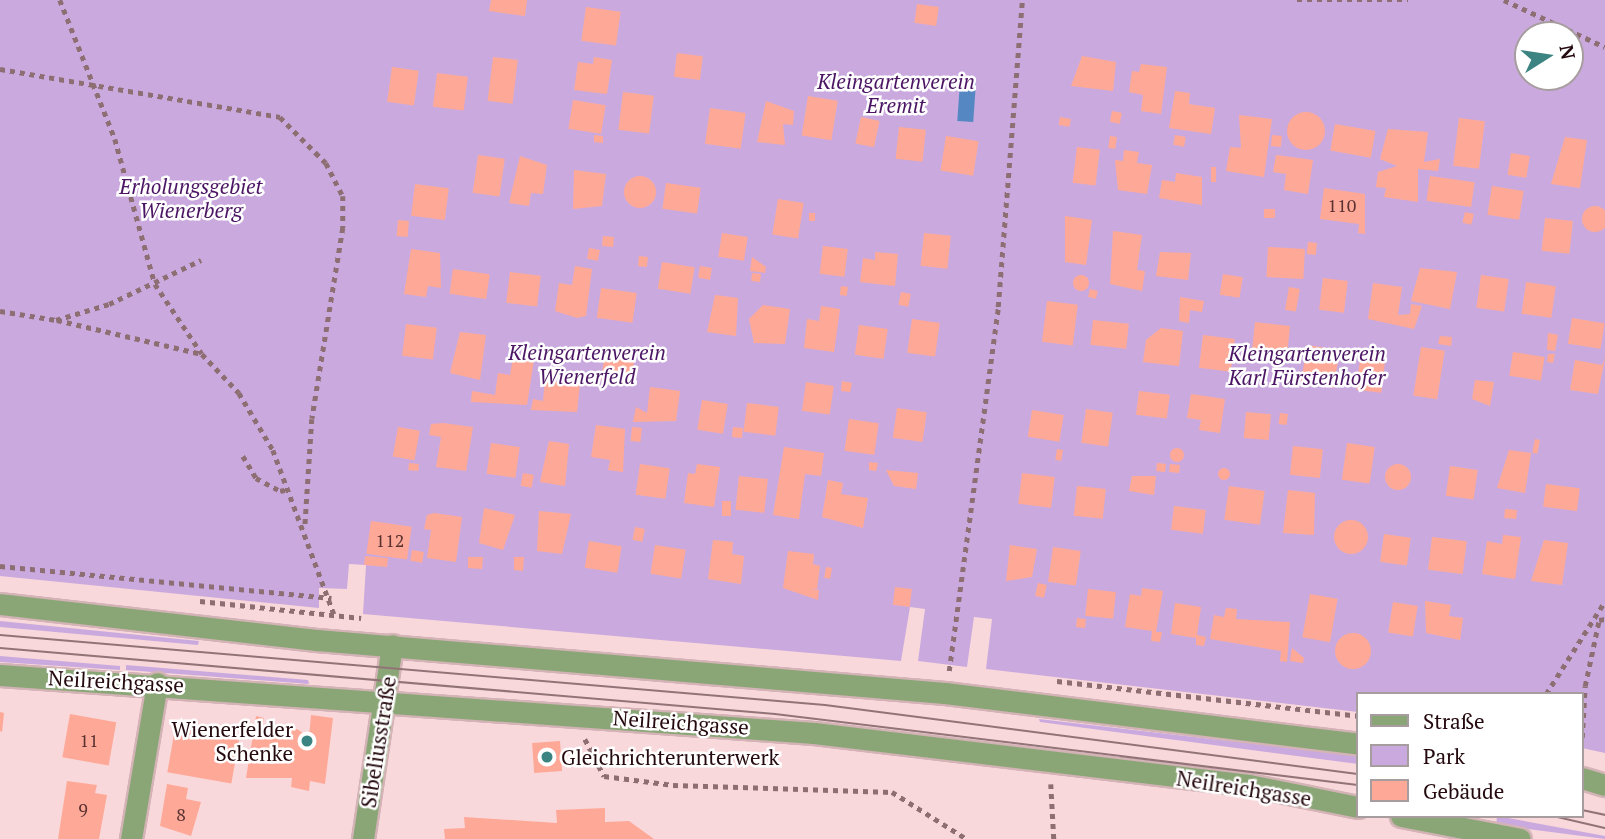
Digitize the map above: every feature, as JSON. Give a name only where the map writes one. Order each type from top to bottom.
[{"type":"street","points":[[0,604],[392,645],[946,693],[1356,744]]},
{"type":"street","name":"Sibeliusstraße","points":[[363,839],[387,700],[392,645]]},
{"type":"street","name":"Neilreichgasse","points":[[0,675],[157,683],[814,733],[1249,785],[1356,807]]},
{"type":"street","points":[[131,839],[157,683]]},
{"type":"street","points":[[1584,779],[1605,785]]},
{"type":"street","points":[[1411,818],[1520,839]]},
{"type":"path","points":[[60,0],[115,139],[155,284],[202,354],[239,393],[289,489],[331,598],[334,614]]},
{"type":"path","points":[[946,693],[998,307],[1022,0]]},
{"type":"path","points":[[1297,0],[1408,0]]},
{"type":"path","points":[[1504,0],[1605,47]]},
{"type":"path","points":[[0,69],[93,82],[280,117],[326,163],[344,196],[312,419],[305,527]]},
{"type":"path","points":[[56,320],[155,284],[201,260]]},
{"type":"path","points":[[0,311],[56,320],[202,354]]},
{"type":"path","points":[[243,456],[256,478],[280,492],[289,489]]},
{"type":"path","points":[[0,566],[331,598]]},
{"type":"path","points":[[1584,726],[1605,601]]},
{"type":"path","points":[[1547,692],[1602,619]]},
{"type":"path","points":[[587,715],[584,735],[604,776],[673,785],[892,792],[967,839]]},
{"type":"path","points":[[1053,762],[1054,839]]},
{"type":"green space","points":[[0,0],[1605,0],[1605,753],[1584,748],[1584,692],[1356,692],[1356,712],[986,669],[992,619],[974,617],[967,667],[918,661],[925,609],[910,607],[901,661],[363,614],[366,565],[349,564],[347,589],[319,588],[319,608],[0,576]]},
{"type":"green space","points":[[0,621],[199,641],[198,645],[0,627]]},
{"type":"green space","points":[[0,656],[120,666],[120,670],[0,662]]},
{"type":"green space","points":[[126,665],[308,680],[309,684],[126,670]]},
{"type":"green space","points":[[1039,719],[1356,756],[1356,764],[1040,722]]},
{"type":"green space","points":[[1497,818],[1508,818],[1605,836],[1605,839],[1496,825]]},
{"type":"water","points":[[960,82],[976,83],[973,122],[957,121]]},
{"type":"building","points":[[491,0],[527,0],[525,16],[489,11]]},
{"type":"building","points":[[917,4],[939,7],[936,26],[914,23]]},
{"type":"building","points":[[586,7],[621,12],[616,46],[581,41]]},
{"type":"building","points":[[677,53],[703,56],[700,80],[674,77]]},
{"type":"building","points":[[1082,56],[1116,62],[1113,91],[1071,86]]},
{"type":"building","points":[[493,57],[518,60],[512,104],[488,101]]},
{"type":"building","points":[[594,57],[612,60],[607,94],[574,90],[578,62],[593,64]]},
{"type":"building","points":[[1141,64],[1167,67],[1161,114],[1141,111],[1143,95],[1129,92],[1132,71],[1139,72]]},
{"type":"building","points":[[392,67],[419,71],[414,105],[387,102]]},
{"type":"building","points":[[437,73],[468,77],[464,111],[433,107]]},
{"type":"building","points":[[1175,91],[1190,93],[1189,104],[1215,108],[1211,134],[1169,128]]},
{"type":"building","points":[[623,92],[654,96],[649,133],[618,130]]},
{"type":"building","points":[[808,96],[838,101],[831,140],[802,136]]},
{"type":"building","points":[[573,100],[606,105],[601,134],[568,129]]},
{"type":"building","points":[[766,101],[794,111],[793,125],[783,124],[785,145],[757,142]]},
{"type":"building","points":[[710,108],[746,113],[741,149],[705,144]]},
{"type":"building","points":[[1112,111],[1122,113],[1120,124],[1110,122]]},
{"type":"building","points":[[1306,112],[1319,118],[1325,131],[1319,144],[1306,150],[1293,144],[1287,131],[1293,118]]},
{"type":"building","points":[[1239,115],[1272,119],[1264,177],[1226,171],[1230,147],[1241,148]]},
{"type":"building","points":[[861,117],[880,121],[874,147],[855,143]]},
{"type":"building","points":[[1060,117],[1071,119],[1069,127],[1059,125]]},
{"type":"building","points":[[1459,118],[1485,121],[1479,169],[1453,166]]},
{"type":"building","points":[[1335,124],[1375,131],[1371,158],[1330,151]]},
{"type":"building","points":[[899,127],[926,130],[923,162],[896,159]]},
{"type":"building","points":[[1388,129],[1428,132],[1424,162],[1440,159],[1438,171],[1418,169],[1418,202],[1384,197],[1386,188],[1376,187],[1378,172],[1397,166],[1380,159]]},
{"type":"building","points":[[594,135],[603,136],[603,143],[594,142]]},
{"type":"building","points":[[1175,135],[1186,137],[1184,147],[1173,145]]},
{"type":"building","points":[[1272,135],[1282,136],[1281,147],[1271,146]]},
{"type":"building","points":[[946,136],[979,141],[973,176],[941,171]]},
{"type":"building","points":[[1110,136],[1117,137],[1115,149],[1108,148]]},
{"type":"building","points":[[1565,137],[1587,140],[1580,188],[1551,184]]},
{"type":"building","points":[[1077,147],[1100,150],[1095,186],[1073,183]]},
{"type":"building","points":[[1124,150],[1139,152],[1137,163],[1152,165],[1147,194],[1118,190],[1115,160],[1123,161]]},
{"type":"building","points":[[1511,153],[1530,156],[1526,178],[1508,175]]},
{"type":"building","points":[[478,155],[505,159],[499,196],[473,193]]},
{"type":"building","points":[[1276,155],[1313,160],[1308,194],[1284,190],[1286,174],[1273,172]]},
{"type":"building","points":[[520,156],[547,165],[543,194],[531,193],[529,206],[509,203]]},
{"type":"building","points":[[1211,167],[1216,167],[1216,182],[1211,182]]},
{"type":"building","points":[[574,170],[606,174],[602,206],[573,209]]},
{"type":"building","points":[[1176,173],[1202,177],[1202,205],[1159,198],[1162,180],[1175,182]]},
{"type":"building","points":[[640,176],[651,181],[656,192],[651,203],[640,208],[629,203],[624,192],[629,181]]},
{"type":"building","points":[[1430,176],[1475,182],[1471,207],[1427,201]]},
{"type":"building","points":[[666,183],[701,188],[697,214],[662,209]]},
{"type":"building","points":[[415,184],[449,188],[445,220],[411,216]]},
{"type":"building","points":[[1492,186],[1524,191],[1519,220],[1487,215]]},
{"type":"building","points":[[1324,188],[1365,194],[1365,234],[1358,233],[1359,224],[1320,219]]},
{"type":"building","points":[[778,199],[804,203],[798,239],[772,235]]},
{"type":"building","points":[[1595,206],[1604,210],[1604,228],[1595,232],[1586,228],[1582,219],[1586,210]]},
{"type":"building","points":[[1264,209],[1275,209],[1275,218],[1264,218]]},
{"type":"building","points":[[1465,212],[1474,214],[1471,225],[1463,223]]},
{"type":"building","points":[[809,213],[815,213],[815,221],[809,221]]},
{"type":"building","points":[[1065,216],[1092,220],[1086,265],[1065,262]]},
{"type":"building","points":[[1545,218],[1573,221],[1569,254],[1542,251]]},
{"type":"building","points":[[398,220],[409,221],[408,237],[397,236]]},
{"type":"building","points":[[1113,231],[1142,235],[1137,270],[1145,271],[1142,291],[1110,284]]},
{"type":"building","points":[[722,233],[748,237],[744,261],[718,257]]},
{"type":"building","points":[[924,233],[951,236],[947,269],[921,266]]},
{"type":"building","points":[[603,236],[614,237],[613,247],[602,246]]},
{"type":"building","points":[[1308,242],[1317,243],[1316,255],[1307,254]]},
{"type":"building","points":[[823,246],[848,249],[844,277],[820,274]]},
{"type":"building","points":[[1268,247],[1305,249],[1303,279],[1266,277]]},
{"type":"building","points":[[589,248],[600,250],[598,261],[587,259]]},
{"type":"building","points":[[411,249],[440,253],[441,288],[428,286],[426,297],[404,294]]},
{"type":"building","points":[[875,252],[898,254],[895,286],[860,282],[863,258],[875,260]]},
{"type":"building","points":[[1160,252],[1191,253],[1188,280],[1156,276]]},
{"type":"building","points":[[639,256],[648,257],[647,267],[638,266]]},
{"type":"building","points":[[752,257],[766,267],[765,273],[750,271]]},
{"type":"building","points":[[662,262],[695,267],[690,294],[658,289]]},
{"type":"building","points":[[575,266],[592,269],[586,316],[577,318],[555,311],[559,283],[572,285]]},
{"type":"building","points":[[700,266],[712,268],[710,280],[698,278]]},
{"type":"building","points":[[1420,268],[1457,272],[1450,309],[1411,301]]},
{"type":"building","points":[[453,269],[490,274],[486,299],[450,294]]},
{"type":"building","points":[[510,272],[541,276],[537,307],[506,303]]},
{"type":"building","points":[[752,273],[761,274],[760,282],[751,281]]},
{"type":"building","points":[[1223,274],[1243,277],[1239,298],[1220,295]]},
{"type":"building","points":[[1081,275],[1089,283],[1081,291],[1073,283]]},
{"type":"building","points":[[1481,275],[1509,279],[1504,312],[1476,308]]},
{"type":"building","points":[[1323,278],[1348,281],[1344,313],[1319,310]]},
{"type":"building","points":[[1526,282],[1556,286],[1551,318],[1522,314]]},
{"type":"building","points":[[1373,283],[1402,287],[1398,315],[1410,314],[1411,304],[1422,306],[1414,329],[1368,319]]},
{"type":"building","points":[[841,286],[848,287],[847,296],[840,295]]},
{"type":"building","points":[[1289,287],[1300,289],[1296,312],[1285,310]]},
{"type":"building","points":[[601,288],[637,293],[632,323],[597,318]]},
{"type":"building","points":[[1090,289],[1098,291],[1096,299],[1088,297]]},
{"type":"building","points":[[901,292],[911,294],[908,307],[899,305]]},
{"type":"building","points":[[715,295],[738,298],[736,336],[707,332]]},
{"type":"building","points":[[1180,297],[1204,301],[1202,312],[1190,310],[1189,323],[1179,321]]},
{"type":"building","points":[[1047,301],[1078,305],[1073,345],[1042,342]]},
{"type":"building","points":[[763,305],[790,309],[785,344],[754,343],[749,319]]},
{"type":"building","points":[[821,306],[840,309],[834,352],[804,348],[807,319],[819,321]]},
{"type":"building","points":[[1572,318],[1605,323],[1601,349],[1568,344]]},
{"type":"building","points":[[912,319],[940,323],[935,357],[907,353]]},
{"type":"building","points":[[1093,320],[1129,324],[1126,349],[1090,345]]},
{"type":"building","points":[[1255,322],[1290,326],[1287,355],[1280,354],[1279,362],[1252,351]]},
{"type":"building","points":[[406,324],[437,328],[433,360],[402,356]]},
{"type":"building","points":[[859,325],[888,329],[884,359],[855,355]]},
{"type":"building","points":[[1161,328],[1183,331],[1179,366],[1143,362],[1146,340]]},
{"type":"building","points":[[460,332],[486,335],[480,380],[450,373]]},
{"type":"building","points":[[1548,333],[1558,335],[1555,351],[1547,350]]},
{"type":"building","points":[[1203,335],[1235,339],[1231,372],[1199,368]]},
{"type":"building","points":[[1440,336],[1452,337],[1451,346],[1438,344]]},
{"type":"building","points":[[1307,345],[1340,350],[1334,388],[1301,383]]},
{"type":"building","points":[[1421,347],[1445,351],[1437,399],[1413,395]]},
{"type":"building","points":[[605,352],[635,356],[631,384],[601,380]]},
{"type":"building","points":[[1513,352],[1545,357],[1541,381],[1509,376]]},
{"type":"building","points":[[1548,354],[1555,354],[1553,363],[1547,362]]},
{"type":"building","points":[[513,357],[534,360],[527,405],[471,402],[472,391],[495,395],[498,373],[510,375]]},
{"type":"building","points":[[1605,358],[1598,394],[1570,390],[1575,360],[1602,365]]},
{"type":"building","points":[[1360,360],[1385,363],[1381,393],[1356,390]]},
{"type":"building","points":[[545,380],[580,384],[577,412],[531,410],[533,399],[543,401]]},
{"type":"building","points":[[1475,380],[1494,382],[1490,406],[1472,399]]},
{"type":"building","points":[[842,381],[852,383],[850,392],[841,391]]},
{"type":"building","points":[[806,382],[834,386],[830,415],[802,411]]},
{"type":"building","points":[[650,387],[680,391],[676,421],[633,422],[636,407],[647,413]]},
{"type":"building","points":[[1139,391],[1170,395],[1167,419],[1136,415]]},
{"type":"building","points":[[1191,394],[1225,399],[1220,433],[1199,430],[1201,420],[1187,418]]},
{"type":"building","points":[[702,400],[728,404],[723,434],[697,430]]},
{"type":"building","points":[[747,403],[779,407],[775,436],[743,432]]},
{"type":"building","points":[[897,408],[927,412],[923,442],[893,438]]},
{"type":"building","points":[[1086,409],[1113,413],[1108,446],[1081,443]]},
{"type":"building","points":[[1032,410],[1064,415],[1059,442],[1028,437]]},
{"type":"building","points":[[1246,412],[1271,414],[1269,440],[1244,438]]},
{"type":"building","points":[[1280,413],[1288,414],[1287,425],[1279,424]]},
{"type":"building","points":[[849,419],[879,423],[874,455],[845,451]]},
{"type":"building","points":[[431,424],[473,427],[466,471],[436,467],[441,437],[429,435]]},
{"type":"building","points":[[596,425],[625,429],[623,472],[608,470],[610,460],[591,457]]},
{"type":"building","points":[[398,427],[420,431],[414,460],[393,457]]},
{"type":"building","points":[[632,427],[642,428],[640,442],[631,441]]},
{"type":"building","points":[[733,427],[743,428],[742,438],[732,437]]},
{"type":"building","points":[[1535,439],[1540,440],[1537,454],[1532,453]]},
{"type":"building","points":[[549,441],[569,444],[565,486],[540,482]]},
{"type":"building","points":[[491,443],[520,447],[515,478],[487,474]]},
{"type":"building","points":[[1347,443],[1375,447],[1370,484],[1342,480]]},
{"type":"building","points":[[1293,446],[1323,449],[1320,478],[1290,475]]},
{"type":"building","points":[[784,447],[824,453],[821,476],[805,474],[799,519],[773,515]]},
{"type":"building","points":[[1174,448],[1180,448],[1184,455],[1180,462],[1174,462],[1170,458],[1170,452]]},
{"type":"building","points":[[1057,449],[1063,450],[1061,461],[1055,460]]},
{"type":"building","points":[[1509,450],[1531,453],[1525,493],[1497,488]]},
{"type":"building","points":[[869,462],[878,463],[876,471],[869,470]]},
{"type":"building","points":[[409,463],[419,464],[418,471],[408,470]]},
{"type":"building","points":[[1157,463],[1166,464],[1165,472],[1156,471]]},
{"type":"building","points":[[640,464],[670,468],[665,499],[636,495]]},
{"type":"building","points":[[697,464],[720,467],[714,507],[684,503],[688,473],[695,474]]},
{"type":"building","points":[[1170,464],[1180,465],[1179,473],[1169,472]]},
{"type":"building","points":[[1398,464],[1407,468],[1411,477],[1407,486],[1398,490],[1389,486],[1385,477],[1389,468]]},
{"type":"building","points":[[1450,466],[1478,470],[1474,500],[1446,496]]},
{"type":"building","points":[[1224,468],[1230,474],[1224,480],[1218,474]]},
{"type":"building","points":[[886,470],[918,473],[916,489],[894,486]]},
{"type":"building","points":[[523,473],[534,475],[532,488],[521,486]]},
{"type":"building","points":[[1022,473],[1055,477],[1051,508],[1018,504]]},
{"type":"building","points":[[739,476],[768,479],[764,513],[735,510]]},
{"type":"building","points":[[1132,476],[1156,476],[1154,495],[1129,491]]},
{"type":"building","points":[[828,480],[843,483],[841,494],[868,498],[863,528],[822,517]]},
{"type":"building","points":[[1546,484],[1580,488],[1577,511],[1543,507]]},
{"type":"building","points":[[1077,486],[1106,489],[1103,519],[1074,516]]},
{"type":"building","points":[[1229,486],[1265,491],[1260,525],[1224,520]]},
{"type":"building","points":[[1288,490],[1315,493],[1314,535],[1283,533]]},
{"type":"building","points":[[722,501],[731,501],[731,516],[722,516]]},
{"type":"building","points":[[1174,506],[1206,510],[1203,534],[1171,530]]},
{"type":"building","points":[[484,508],[515,515],[503,550],[479,543]]},
{"type":"building","points":[[1505,509],[1517,510],[1516,519],[1504,518]]},
{"type":"building","points":[[539,511],[571,514],[562,554],[537,551]]},
{"type":"building","points":[[434,513],[462,517],[456,562],[427,558],[431,530],[424,529],[427,515]]},
{"type":"building","points":[[1351,520],[1363,525],[1368,537],[1363,549],[1351,554],[1339,549],[1334,537],[1339,525]]},
{"type":"building","points":[[371,521],[412,527],[407,559],[366,554]]},
{"type":"building","points":[[635,527],[645,529],[642,542],[633,540]]},
{"type":"building","points":[[1384,534],[1411,538],[1407,565],[1380,562]]},
{"type":"building","points":[[1503,535],[1521,537],[1515,579],[1482,574],[1487,541],[1502,544]]},
{"type":"building","points":[[1432,537],[1467,541],[1463,574],[1428,570]]},
{"type":"building","points":[[713,540],[733,542],[732,554],[744,556],[741,584],[708,579]]},
{"type":"building","points":[[1544,540],[1568,543],[1562,585],[1531,581]]},
{"type":"building","points":[[589,541],[622,546],[617,573],[585,568]]},
{"type":"building","points":[[655,545],[686,550],[681,578],[650,574]]},
{"type":"building","points":[[1010,545],[1037,549],[1032,577],[1006,581]]},
{"type":"building","points":[[1053,547],[1081,551],[1076,586],[1048,582]]},
{"type":"building","points":[[412,550],[424,552],[422,563],[410,561]]},
{"type":"building","points":[[788,551],[814,554],[813,564],[820,566],[817,589],[810,589],[819,590],[818,600],[783,588]]},
{"type":"building","points":[[365,556],[388,558],[387,567],[364,565]]},
{"type":"building","points":[[468,557],[483,557],[482,569],[468,568]]},
{"type":"building","points":[[514,557],[524,557],[523,571],[514,570]]},
{"type":"building","points":[[826,567],[832,568],[830,579],[824,578]]},
{"type":"building","points":[[1038,583],[1047,585],[1044,598],[1035,596]]},
{"type":"building","points":[[895,587],[912,589],[910,607],[893,605]]},
{"type":"building","points":[[1142,588],[1163,591],[1156,632],[1162,632],[1160,642],[1151,641],[1152,631],[1125,627],[1130,594],[1141,596]]},
{"type":"building","points":[[1088,589],[1116,592],[1113,619],[1085,616]]},
{"type":"building","points":[[1310,594],[1338,599],[1330,642],[1302,637]]},
{"type":"building","points":[[1425,601],[1451,605],[1449,616],[1463,618],[1460,640],[1426,633]]},
{"type":"building","points":[[1393,602],[1418,606],[1413,637],[1388,633]]},
{"type":"building","points":[[1175,603],[1201,607],[1197,635],[1206,637],[1204,646],[1196,645],[1196,638],[1171,634]]},
{"type":"building","points":[[1226,608],[1237,609],[1236,619],[1290,622],[1287,662],[1280,661],[1281,651],[1210,639],[1214,615],[1224,617]]},
{"type":"building","points":[[1077,618],[1086,619],[1085,628],[1076,627]]},
{"type":"building","points":[[1353,633],[1366,638],[1371,651],[1366,664],[1353,669],[1340,664],[1335,651],[1340,638]]},
{"type":"building","points":[[1292,648],[1304,658],[1303,663],[1290,661]]},
{"type":"building","points":[[0,712],[4,713],[2,732],[0,731]]},
{"type":"building","points":[[70,714],[116,722],[109,765],[62,757]]},
{"type":"building","points":[[311,715],[333,718],[325,784],[310,781],[309,791],[291,787],[292,778],[246,778],[256,716],[264,718],[262,729],[297,729],[309,737]]},
{"type":"building","points":[[176,723],[240,734],[231,784],[167,772]]},
{"type":"building","name":"Gleichrichterunterwerk","points":[[560,741],[562,771],[534,773],[532,743]]},
{"type":"building","points":[[67,781],[97,785],[95,793],[107,795],[99,839],[58,839]]},
{"type":"building","points":[[167,784],[188,788],[186,799],[201,802],[191,836],[160,826]]},
{"type":"building","points":[[605,808],[605,822],[629,821],[654,839],[445,839],[444,829],[465,828],[464,817],[557,823],[556,810]]},
{"type":"tram line","points":[[0,635],[825,705],[1356,774]]},
{"type":"tram line","points":[[0,648],[775,714],[1356,785]]},
{"type":"tram line","points":[[1584,810],[1605,815]]},
{"type":"tram line","points":[[1562,818],[1605,828]]},
{"type":"place","name":"Wienerfelder Schenke","points":[[307,741]]},
{"type":"place","name":"Gleichrichterunterwerk","points":[[547,757]]},
{"type":"park label","name":"Kleingartenverein Eremit","points":[[896,93]]},
{"type":"park label","name":"Erholungsgebiet Wienerberg","points":[[191,198]]},
{"type":"park label","name":"Kleingartenverein Wienerfeld","points":[[587,364]]},
{"type":"park label","name":"Kleingartenverein Karl Fürstenhofer","points":[[1307,365]]}]
